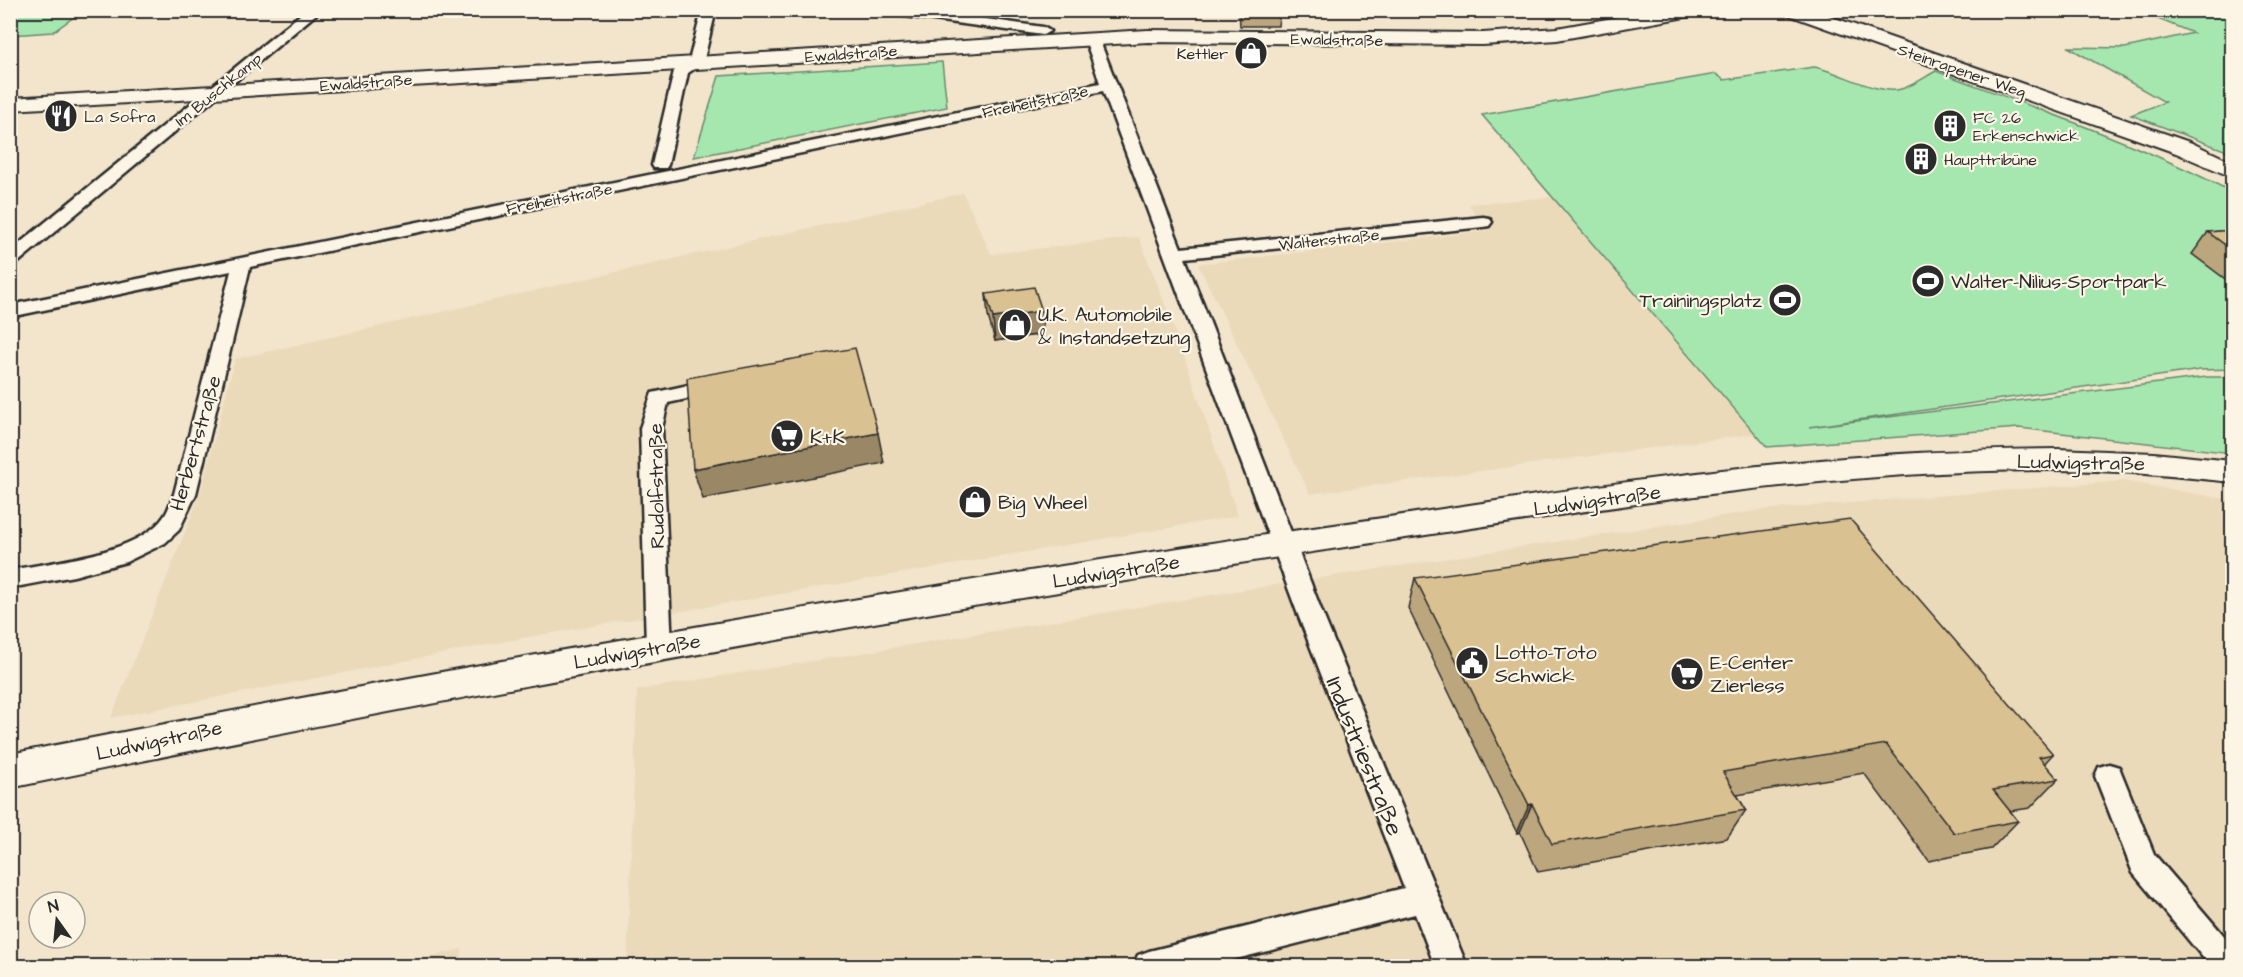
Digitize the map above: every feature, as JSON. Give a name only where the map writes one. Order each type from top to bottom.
[{"type":"street","name":"Im Buschkamp","points":[[10,260],[315,10]]},
{"type":"street","points":[[660,165],[681,71],[696,63],[710,10]]},
{"type":"street","points":[[890,10],[974,16],[1043,31]]},
{"type":"street","name":"Ewaldstraße","points":[[10,104],[1148,36],[1483,39],[1557,34],[1691,10]]},
{"type":"street","name":"Steinrapener Weg","points":[[1793,10],[2184,148],[2232,170]]},
{"type":"street","points":[[947,47],[974,16]]},
{"type":"street","points":[[1092,39],[1281,544]]},
{"type":"street","name":"Freiheitstraße","points":[[10,311],[242,264],[346,240],[1108,86]]},
{"type":"street","name":"Walterstraße","points":[[1174,254],[1483,222]]},
{"type":"street","name":"Herbertstraße","points":[[10,579],[96,562],[141,547],[172,523],[185,494],[242,264]]},
{"type":"street","name":"Rudolfstraße","points":[[659,647],[651,428],[659,398],[738,382]]},
{"type":"street","name":"Ludwigstraße","points":[[10,771],[308,710],[659,647],[1281,544],[1674,489],[1856,467],[2017,460],[2154,463],[2232,472]]},
{"type":"street","name":"Industriestraße","points":[[1281,544],[1451,966]]},
{"type":"street","points":[[2109,776],[2143,863],[2230,966]]},
{"type":"street","points":[[1149,966],[1423,898]]},
{"type":"shaded area","points":[[963,193],[991,254],[1139,237],[1179,341],[1238,516],[523,638],[111,718],[200,494],[235,359]]},
{"type":"shaded area","points":[[1551,197],[1755,434],[1310,494],[1198,264],[1486,231],[1469,204]]},
{"type":"shaded area","points":[[2123,481],[2232,500],[2232,966],[627,966],[637,690],[1223,593],[1761,510]]},
{"type":"shaded area","points":[[462,949],[461,966],[390,966]]},
{"type":"green space","points":[[11,10],[82,11],[53,32],[11,35]]},
{"type":"green space","points":[[2138,11],[2232,11],[2232,153],[2131,115],[2165,102],[2068,47],[2125,48],[2193,33]]},
{"type":"green space","points":[[942,62],[947,107],[694,157],[719,76]]},
{"type":"green space","name":"Walter-Nilius-Sportpark","points":[[1814,67],[1870,86],[1892,90],[1910,86],[1936,71],[2123,142],[2232,192],[2232,369],[2200,370],[1809,427],[2206,377],[2232,377],[2232,453],[2019,428],[1767,447],[1482,115],[1716,74],[1724,80]]},
{"type":"building","points":[[2232,230],[2232,250],[2208,232]]},
{"type":"building","points":[[1034,287],[1042,311],[993,318],[986,294]]},
{"type":"building","name":"K+K","points":[[855,348],[878,433],[693,469],[687,378]]},
{"type":"building","name":"E-Center Zierless","points":[[1850,519],[2053,754],[2039,757],[2058,779],[1993,790],[2018,821],[1954,833],[1886,744],[1723,772],[1746,810],[1552,844],[1532,804],[1529,805],[1415,578]]},
{"type":"place","name":"Kettler","points":[[1251,53]]},
{"type":"place","name":"La Sofra","points":[[61,116]]},
{"type":"place","name":"FC 26 Erkenschwick","points":[[1950,126]]},
{"type":"place","name":"Haupttribüne","points":[[1921,159]]},
{"type":"place","name":"Walter-Nilius-Sportpark","points":[[1928,281]]},
{"type":"place","name":"Trainingsplatz","points":[[1785,300]]},
{"type":"place","name":"U.K. Automobile & Instandsetzung","points":[[1015,325]]},
{"type":"place","name":"K+K","points":[[787,436]]},
{"type":"place","name":"Big Wheel","points":[[975,502]]},
{"type":"place","name":"Lotto-Toto Schwick","points":[[1472,663]]},
{"type":"place","name":"E-Center Zierless","points":[[1687,674]]}]
